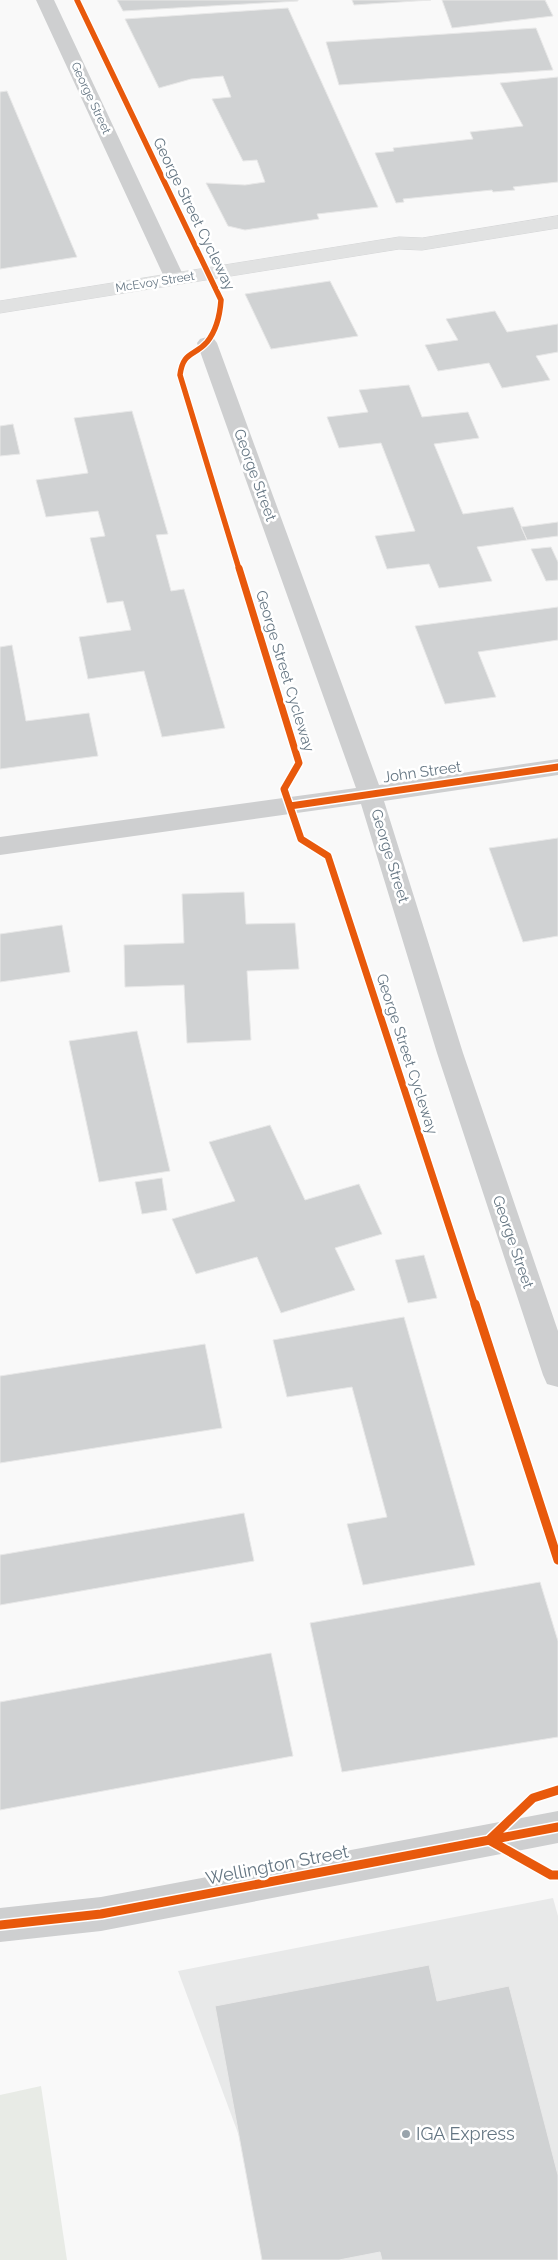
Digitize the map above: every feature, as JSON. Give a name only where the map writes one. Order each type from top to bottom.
[{"type":"main road","name":"McEvoy Street","points":[[0,307],[399,242],[417,235],[558,212]]},
{"type":"main road","name":"McEvoy Street","points":[[399,242],[422,244],[558,222]]},
{"type":"street","name":"George Street","points":[[45,0],[175,279]]},
{"type":"street","name":"George Street","points":[[207,343],[370,794],[450,1053],[558,1375]]},
{"type":"street","name":"John Street","points":[[0,846],[558,767]]},
{"type":"street","name":"Wellington Street","points":[[0,1925],[101,1914],[558,1827]]},
{"type":"shaded area","points":[[553,1898],[558,1916],[558,2260],[285,2260],[178,1971]]},
{"type":"shaded area","points":[[41,2086],[67,2260],[0,2260],[0,2095]]},
{"type":"building","points":[[117,0],[298,0],[298,1],[123,11]]},
{"type":"building","points":[[352,0],[431,0],[354,5]]},
{"type":"building","points":[[442,0],[545,0],[553,16],[452,28]]},
{"type":"building","points":[[288,8],[378,207],[317,214],[319,219],[245,230],[228,226],[206,183],[245,185],[265,182],[257,160],[243,161],[212,99],[231,97],[223,76],[191,79],[159,88],[125,19]]},
{"type":"building","points":[[536,28],[553,70],[339,85],[326,42]]},
{"type":"building","points":[[558,77],[558,182],[513,187],[515,190],[493,192],[492,190],[403,199],[404,202],[396,203],[375,153],[394,151],[393,148],[473,139],[470,132],[523,126],[500,83]]},
{"type":"building","points":[[7,91],[77,257],[0,269],[0,92]]},
{"type":"building","points":[[330,281],[358,336],[271,349],[245,294]]},
{"type":"building","points":[[495,311],[507,332],[558,324],[558,352],[536,356],[550,380],[502,388],[489,363],[438,371],[425,345],[458,340],[446,319]]},
{"type":"building","points":[[409,385],[422,417],[468,412],[479,438],[434,444],[463,514],[513,507],[527,540],[477,547],[492,581],[439,588],[429,564],[387,569],[375,536],[415,531],[381,443],[339,448],[327,417],[368,412],[359,390]]},
{"type":"building","points":[[132,411],[168,534],[156,535],[171,591],[184,589],[225,728],[162,737],[144,671],[88,679],[79,637],[131,630],[123,601],[107,603],[90,538],[105,536],[98,511],[46,517],[36,480],[88,473],[74,418]]},
{"type":"building","points":[[13,424],[20,454],[0,456],[0,426]]},
{"type":"building","points":[[558,522],[558,536],[527,540],[521,527]]},
{"type":"building","points":[[551,547],[558,562],[558,580],[546,581],[531,549]]},
{"type":"building","points":[[558,607],[558,640],[478,652],[496,697],[445,704],[415,626]]},
{"type":"building","points":[[12,645],[26,721],[89,713],[98,756],[0,769],[0,647]]},
{"type":"building","points":[[558,838],[558,936],[523,942],[489,848]]},
{"type":"building","points":[[244,892],[246,924],[295,923],[299,969],[247,971],[251,1040],[187,1043],[184,985],[125,987],[124,945],[184,943],[182,894]]},
{"type":"building","points":[[62,925],[70,972],[0,982],[0,934]]},
{"type":"building","points":[[137,1031],[170,1171],[99,1182],[69,1041]]},
{"type":"building","points":[[270,1125],[305,1200],[359,1184],[382,1234],[335,1248],[355,1290],[281,1313],[257,1257],[196,1274],[172,1219],[235,1201],[209,1142]]},
{"type":"building","points":[[162,1178],[167,1210],[142,1214],[135,1182]]},
{"type":"building","points":[[424,1255],[437,1298],[408,1303],[395,1260]]},
{"type":"building","points":[[404,1317],[475,1565],[363,1585],[347,1524],[387,1517],[352,1387],[287,1397],[273,1340]]},
{"type":"building","points":[[205,1344],[222,1428],[0,1463],[0,1376]]},
{"type":"building","points":[[244,1513],[254,1561],[0,1605],[0,1555]]},
{"type":"building","points":[[540,1582],[558,1641],[558,1737],[342,1772],[310,1623]]},
{"type":"building","points":[[271,1653],[293,1756],[0,1810],[0,1702]]},
{"type":"building","points":[[429,1965],[437,2001],[509,1986],[558,2175],[558,2260],[382,2260],[380,2252],[339,2260],[262,2260],[215,2006]]},
{"type":"cycle path","name":"George Street Cycleway","points":[[77,0],[221,300],[211,336],[205,344],[185,358],[180,375],[299,763],[284,789],[301,839],[328,856],[558,1560]]},
{"type":"cycle path","points":[[290,806],[558,767]]},
{"type":"cycle path","points":[[558,1790],[533,1798],[489,1840],[551,1875],[558,1875]]},
{"type":"cycle path","points":[[0,1925],[101,1914],[558,1827]]},
{"type":"place","name":"IGA Express","points":[[406,2134]]}]
